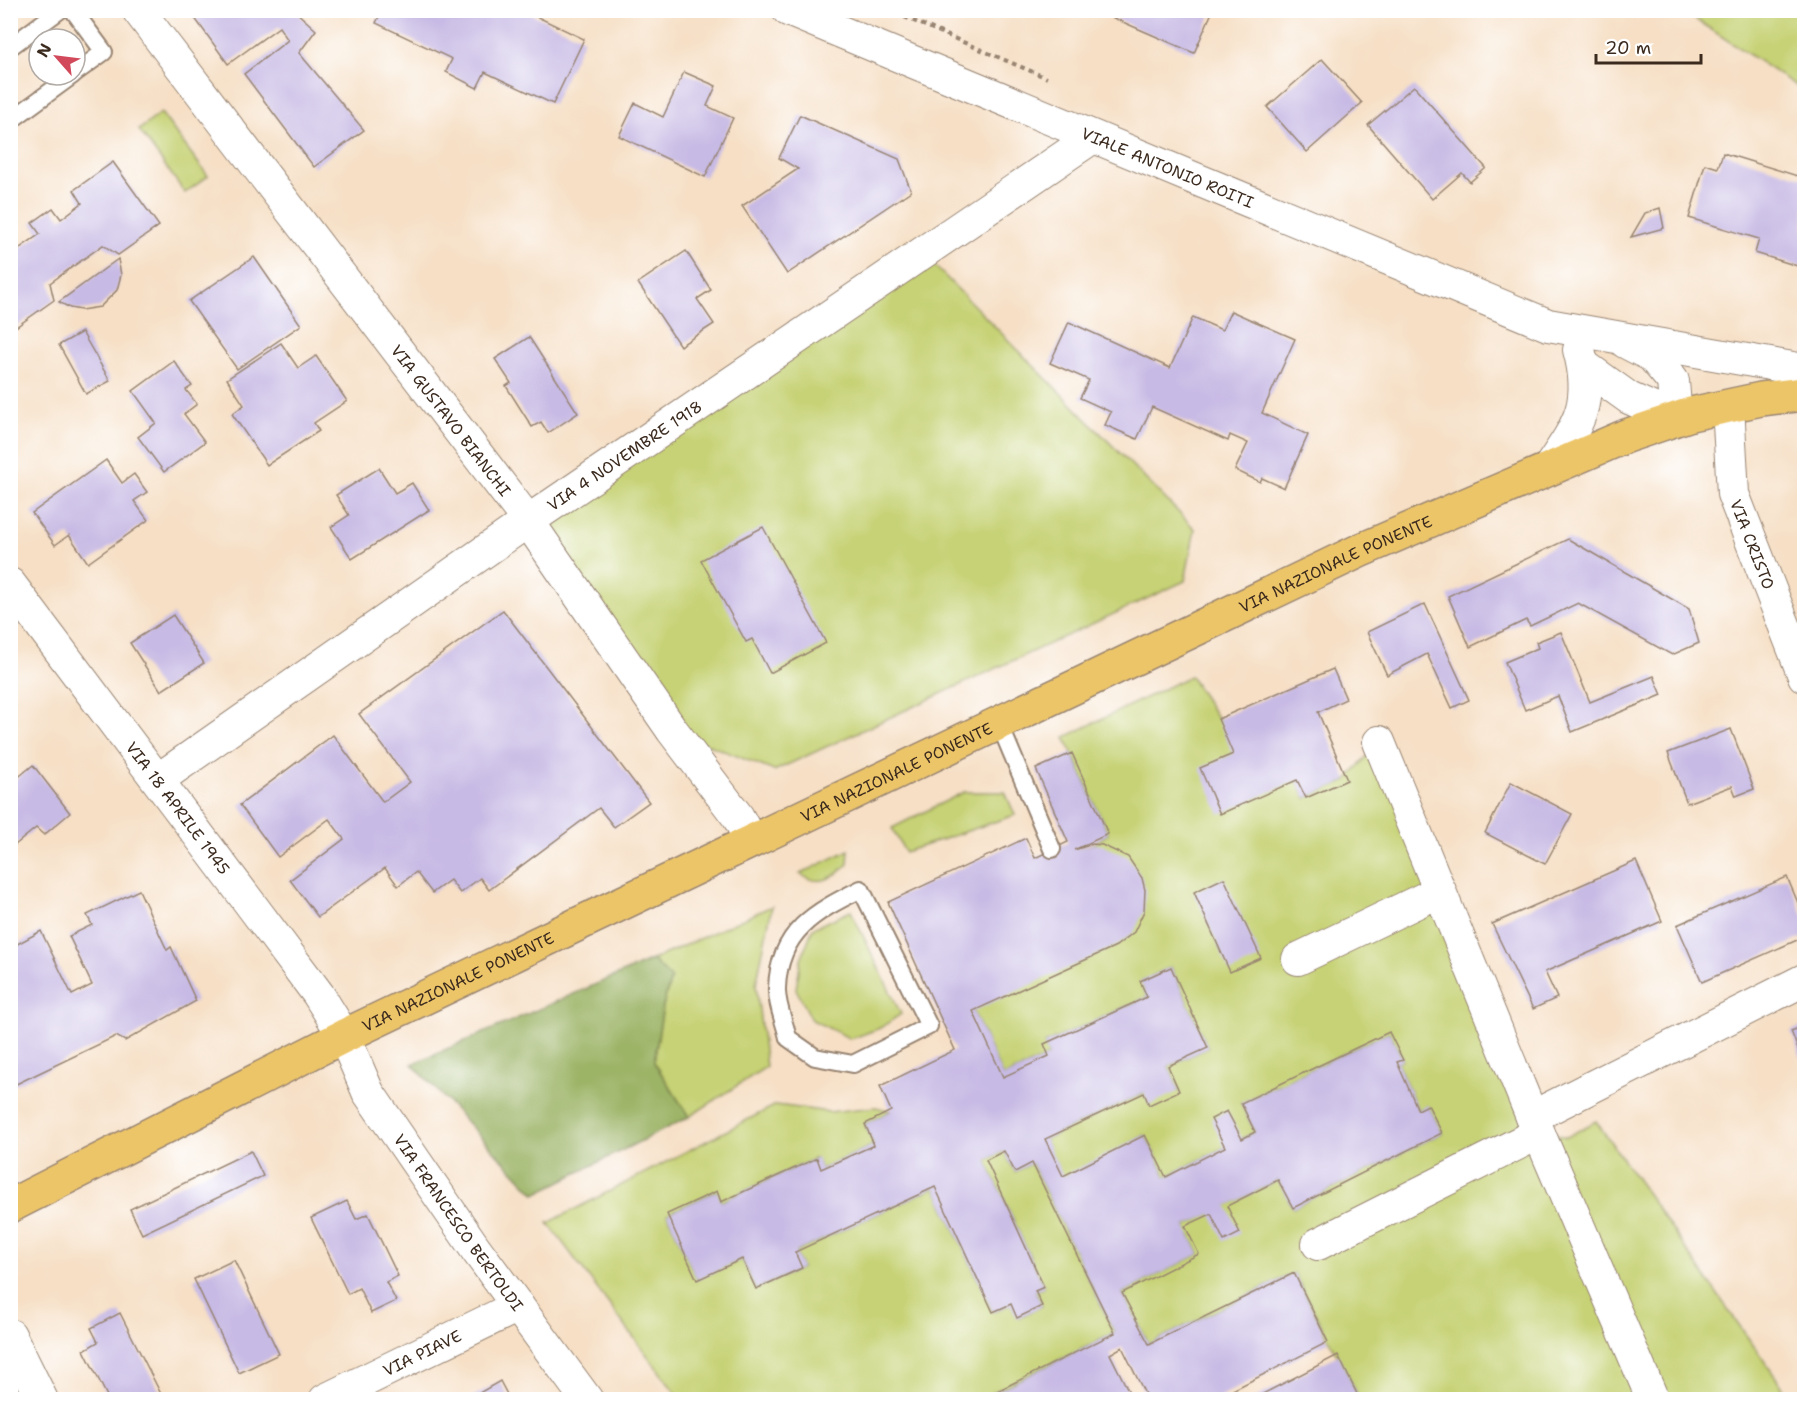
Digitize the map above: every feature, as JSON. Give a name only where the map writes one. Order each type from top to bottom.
[{"type":"main road","name":"VIA NAZIONALE PONENTE","points":[[10,1206],[344,1036],[1359,551],[1626,436],[1676,419],[1728,406],[1804,394]]},
{"type":"street","name":"VIA GUSTAVO BIANCHI","points":[[138,10],[528,521],[672,730],[738,817],[751,841]]},
{"type":"street","name":"VIALE ANTONIO ROITI","points":[[797,12],[1548,325],[1804,370]]},
{"type":"street","name":"VIA 4 NOVEMBRE 1918","points":[[159,779],[528,521],[1093,137]]},
{"type":"street","name":"VIALE ANTONIO ROITI","points":[[1548,325],[1578,349],[1587,379],[1580,422],[1549,468]]},
{"type":"street","name":"VIALE ANTONIO ROITI","points":[[1583,365],[1629,398],[1676,419],[1673,381],[1652,356],[1608,334]]},
{"type":"street","name":"VIA CRISTO","points":[[1728,406],[1734,494],[1804,676]]},
{"type":"street","name":"VIA 18 APRILE 1945","points":[[10,584],[159,779],[318,994],[344,1036]]},
{"type":"street","points":[[1379,742],[1536,1125],[1653,1400]]},
{"type":"street","points":[[1298,959],[1440,891]]},
{"type":"street","points":[[1318,1244],[1804,981]]},
{"type":"street","name":"VIA FRANCESCO BERTOLDI","points":[[344,1036],[368,1092],[475,1248],[587,1400]]},
{"type":"street","name":"VIA PIAVE","points":[[325,1400],[518,1306]]},
{"type":"street","points":[[10,1335],[42,1400]]},
{"type":"lane","points":[[10,47],[60,10]]},
{"type":"lane","points":[[74,10],[86,27]]},
{"type":"lane","points":[[87,28],[104,52],[87,64]]},
{"type":"lane","points":[[10,121],[56,87]]},
{"type":"lane","points":[[999,723],[1052,849]]},
{"type":"lane","points":[[861,889],[929,1026],[853,1064],[815,1057],[788,1038],[776,990],[783,952],[799,926],[826,906],[861,889]]},
{"type":"path","points":[[888,10],[1053,80]]},
{"type":"green space","points":[[1683,11],[1804,11],[1804,91]]},
{"type":"green space","points":[[161,113],[208,176],[185,193],[139,130]]},
{"type":"green space","points":[[922,253],[1195,529],[1185,581],[774,771],[672,730],[528,521]]},
{"type":"green space","points":[[1190,676],[1218,719],[1297,780],[1306,798],[1347,780],[1379,742],[1539,1132],[1567,1137],[1596,1121],[1791,1399],[1360,1399],[1294,1273],[1149,1344],[1122,1293],[1199,1254],[1185,1226],[1278,1180],[1293,1208],[1442,1133],[1428,1106],[1418,1110],[1397,1062],[1403,1060],[1389,1032],[1241,1103],[1255,1132],[1166,1177],[1145,1135],[1061,1181],[1045,1139],[1144,1093],[1179,1091],[1168,1066],[1208,1048],[1171,967],[1141,981],[1147,997],[1044,1044],[1049,1056],[1003,1077],[973,1011],[1038,864],[1093,844],[1108,834],[1065,737]]},
{"type":"green space","points":[[964,792],[1005,792],[1015,815],[905,852],[892,828]]},
{"type":"green space","points":[[849,850],[848,864],[826,880],[813,880],[800,874]]},
{"type":"green space","points":[[772,906],[756,985],[766,1067],[689,1117],[654,1062],[663,1006],[671,978],[652,960]]},
{"type":"green space","points":[[851,911],[901,1014],[880,1028],[851,1039],[812,1020],[796,989],[801,959],[813,928]]},
{"type":"green space","points":[[652,960],[671,978],[663,1006],[654,1062],[689,1117],[535,1194],[412,1064]]},
{"type":"green space","points":[[776,1105],[829,1112],[876,1107],[891,1111],[865,1124],[874,1145],[821,1169],[816,1158],[721,1202],[716,1191],[667,1214],[697,1279],[742,1259],[756,1289],[802,1268],[795,1252],[935,1187],[993,1312],[1011,1304],[1018,1318],[1042,1306],[1035,1291],[1044,1287],[986,1160],[1004,1151],[1015,1172],[1032,1163],[1115,1333],[979,1399],[680,1399],[548,1223]]},
{"type":"building","points":[[189,10],[294,10],[316,30],[299,53],[364,130],[314,167],[244,74],[288,40],[279,27],[228,64]]},
{"type":"building","points":[[382,10],[523,10],[584,39],[553,104],[485,72],[477,88],[446,72],[452,59],[376,23]]},
{"type":"building","points":[[1103,10],[1213,10],[1194,53],[1102,13]]},
{"type":"building","points":[[1322,59],[1362,103],[1307,152],[1267,107]]},
{"type":"building","points":[[684,72],[716,86],[707,106],[733,118],[705,177],[619,136],[635,103],[663,117]]},
{"type":"building","points":[[1414,86],[1486,168],[1470,182],[1462,173],[1432,199],[1368,125]]},
{"type":"building","points":[[800,115],[899,159],[911,191],[787,274],[742,206],[798,169],[779,158]]},
{"type":"building","points":[[1723,153],[1804,178],[1804,268],[1755,253],[1759,239],[1689,218],[1705,164],[1718,168]]},
{"type":"building","points":[[113,162],[159,226],[118,255],[103,245],[50,283],[54,300],[13,329],[10,326],[10,255],[40,234],[32,223],[53,208],[61,219],[82,203],[74,190]]},
{"type":"building","points":[[1660,208],[1664,228],[1631,237],[1645,213]]},
{"type":"building","points":[[686,251],[711,290],[697,299],[714,324],[680,346],[638,283]]},
{"type":"building","points":[[254,257],[301,325],[237,369],[189,301]]},
{"type":"building","points":[[118,259],[121,275],[117,290],[100,307],[81,310],[70,308],[59,302]]},
{"type":"building","points":[[1231,311],[1295,339],[1262,413],[1308,435],[1284,488],[1262,478],[1260,482],[1235,470],[1248,443],[1230,435],[1228,441],[1152,407],[1137,439],[1105,425],[1111,412],[1080,398],[1089,380],[1050,363],[1069,322],[1170,368],[1193,317],[1222,330]]},
{"type":"building","points":[[82,332],[110,381],[86,394],[59,345]]},
{"type":"building","points":[[529,337],[578,413],[548,433],[541,422],[532,427],[506,386],[511,383],[495,359]]},
{"type":"building","points":[[281,343],[298,368],[316,356],[347,401],[314,423],[319,431],[267,465],[232,414],[244,405],[227,379]]},
{"type":"building","points":[[174,361],[192,386],[186,390],[197,404],[184,414],[205,442],[164,472],[138,437],[156,423],[133,391]]},
{"type":"building","points":[[106,460],[122,483],[134,474],[147,492],[134,501],[148,520],[88,563],[69,535],[55,545],[32,513]]},
{"type":"building","points":[[379,468],[395,493],[412,483],[429,510],[352,559],[331,527],[349,515],[336,495]]},
{"type":"building","points":[[763,527],[826,643],[770,673],[752,639],[746,642],[701,560]]},
{"type":"building","points":[[1568,539],[1689,609],[1699,643],[1672,655],[1578,603],[1530,626],[1526,620],[1470,647],[1448,596]]},
{"type":"building","points":[[1425,604],[1469,700],[1452,708],[1427,654],[1387,675],[1367,632]]},
{"type":"building","points":[[503,610],[649,802],[614,827],[599,808],[489,890],[480,878],[460,893],[450,880],[432,893],[416,872],[398,886],[385,868],[318,917],[290,880],[344,839],[329,819],[278,857],[240,805],[333,735],[383,802],[410,782],[359,714]]},
{"type":"building","points":[[173,615],[204,663],[161,691],[130,643]]},
{"type":"building","points":[[1561,632],[1590,702],[1654,676],[1662,695],[1572,732],[1558,696],[1525,710],[1505,662],[1538,648],[1536,642]]},
{"type":"building","points":[[1333,669],[1346,699],[1318,712],[1347,780],[1306,798],[1297,780],[1220,814],[1200,768],[1233,754],[1218,719]]},
{"type":"building","points":[[1731,729],[1754,789],[1736,796],[1732,786],[1687,803],[1668,753]]},
{"type":"building","points":[[1072,753],[1108,834],[1074,850],[1093,844],[1102,845],[1128,857],[1142,878],[1145,890],[1144,911],[1134,932],[1116,946],[973,1011],[1003,1077],[1049,1056],[1044,1044],[1147,997],[1140,981],[1171,967],[1208,1048],[1168,1066],[1179,1091],[1149,1105],[1144,1093],[1045,1139],[1063,1176],[1145,1135],[1166,1177],[1225,1147],[1211,1119],[1227,1111],[1242,1139],[1255,1132],[1241,1103],[1389,1032],[1403,1060],[1397,1062],[1418,1110],[1428,1105],[1442,1133],[1293,1208],[1278,1180],[1227,1206],[1240,1233],[1224,1241],[1211,1214],[1185,1226],[1199,1254],[1122,1293],[1149,1344],[1294,1273],[1328,1342],[1213,1400],[1148,1400],[1122,1347],[1110,1354],[1133,1400],[979,1400],[1115,1333],[1032,1163],[1015,1172],[1004,1151],[986,1160],[1044,1287],[1035,1291],[1042,1306],[1017,1318],[1011,1304],[993,1312],[935,1187],[795,1252],[802,1268],[756,1289],[742,1259],[697,1280],[667,1214],[717,1191],[721,1202],[817,1158],[821,1169],[874,1145],[865,1124],[891,1111],[880,1086],[955,1050],[888,902],[1026,838],[1035,858],[1068,842],[1036,769]]},
{"type":"building","points":[[33,765],[70,813],[44,835],[36,828],[10,849],[10,784]]},
{"type":"building","points":[[1511,782],[1572,814],[1545,864],[1485,833]]},
{"type":"building","points":[[1636,861],[1662,921],[1545,972],[1557,998],[1533,1009],[1492,924]]},
{"type":"building","points":[[1787,877],[1804,917],[1804,937],[1702,982],[1677,925]]},
{"type":"building","points":[[1224,878],[1261,958],[1230,972],[1194,892]]},
{"type":"building","points":[[139,890],[167,950],[171,947],[196,1001],[125,1041],[116,1036],[10,1087],[10,948],[41,931],[72,995],[92,985],[69,936],[92,925],[87,915]]},
{"type":"building","points":[[1804,1026],[1804,1065],[1791,1031]]},
{"type":"building","points":[[251,1151],[263,1176],[142,1234],[130,1209]]},
{"type":"building","points":[[347,1201],[356,1219],[368,1214],[398,1276],[386,1282],[396,1301],[371,1313],[359,1288],[348,1294],[311,1218]]},
{"type":"building","points":[[234,1260],[279,1354],[239,1373],[194,1279]]},
{"type":"building","points":[[120,1313],[164,1400],[109,1400],[84,1350],[98,1342],[91,1328]]},
{"type":"building","points":[[1338,1355],[1360,1400],[1251,1400]]},
{"type":"building","points":[[500,1381],[510,1400],[467,1400]]}]
